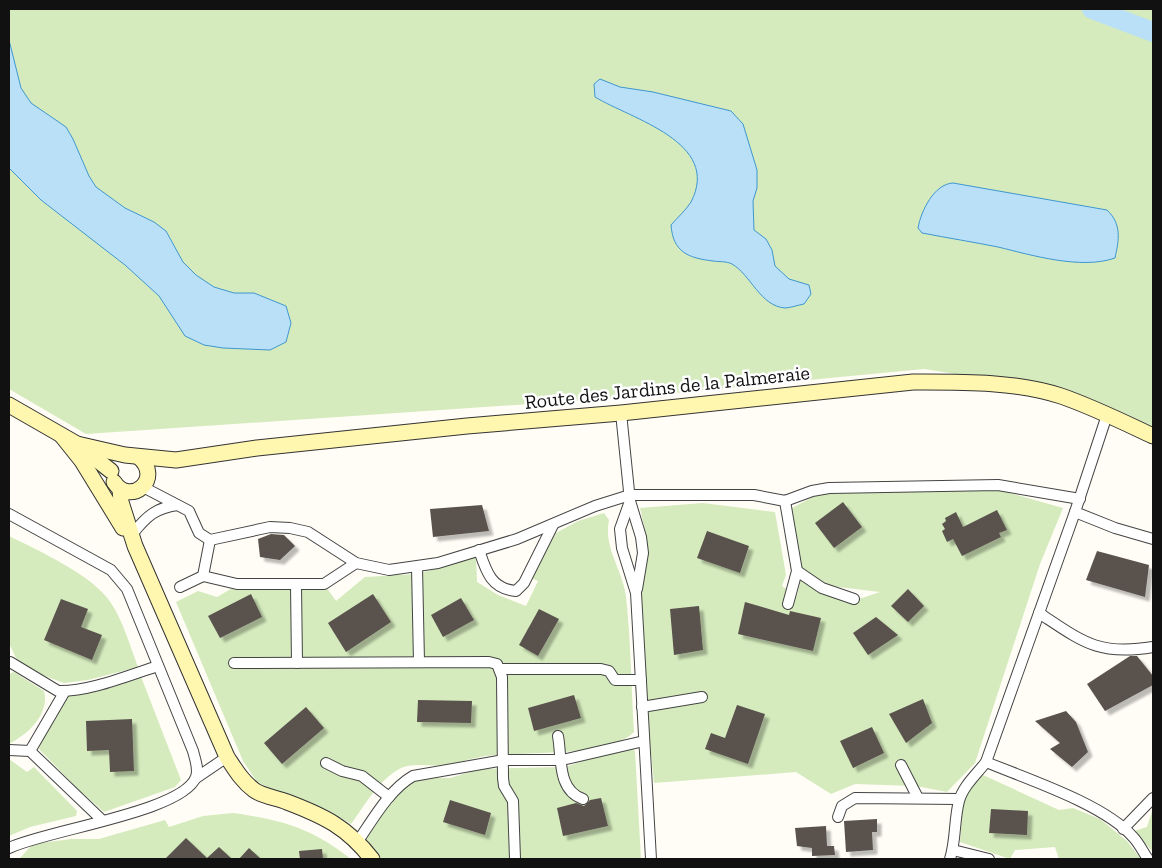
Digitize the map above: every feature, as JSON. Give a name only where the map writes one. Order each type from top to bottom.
[{"type":"street","name":"Route des Jardins de la Palmeraie","points":[[77,444],[132,456],[176,460],[257,448],[467,426],[621,413],[913,382],[986,383],[1060,396],[1107,414],[1153,436]]},
{"type":"street","name":"Route des Jardins de la Palmeraie","points":[[9,405],[77,444],[111,471],[114,485],[136,486],[176,460]]},
{"type":"street","points":[[621,413],[630,498],[641,537],[643,553],[636,593],[651,859]]},
{"type":"street","points":[[989,859],[951,855],[959,799],[967,785],[986,762],[1080,499],[1107,414]]},
{"type":"street","points":[[62,436],[82,461],[135,539]]},
{"type":"street","points":[[111,471],[118,459],[132,456],[145,462],[136,486],[121,502],[227,757],[243,780],[256,791],[320,815],[342,828],[358,841],[372,859]]},
{"type":"street","points":[[136,486],[189,511],[199,533],[210,540],[270,527],[290,528],[308,532],[356,563],[389,570],[416,567],[479,550],[553,525],[595,506],[630,498],[754,495],[785,501],[812,491],[829,488],[998,485],[1080,499]]},
{"type":"street","points":[[630,498],[620,529],[622,548],[636,593]]},
{"type":"street","points":[[785,501],[797,571],[788,604]]},
{"type":"street","points":[[135,539],[147,516],[155,511],[177,505]]},
{"type":"street","points":[[1075,512],[1115,528],[1153,539]]},
{"type":"street","points":[[9,514],[111,570],[120,580],[134,606],[192,751],[197,770],[196,778]]},
{"type":"street","points":[[479,550],[492,581],[498,586],[516,590],[524,583],[553,525]]},
{"type":"street","points":[[203,576],[210,540]]},
{"type":"street","points":[[180,587],[203,576],[237,584],[324,584],[347,567],[356,563]]},
{"type":"street","points":[[416,567],[419,662]]},
{"type":"street","points":[[797,571],[822,588],[854,599]]},
{"type":"street","points":[[296,585],[297,663]]},
{"type":"street","points":[[1039,613],[1085,644],[1098,648],[1114,650],[1153,647]]},
{"type":"street","points":[[234,663],[489,662],[497,664],[500,669],[504,786],[513,801],[515,859]]},
{"type":"street","points":[[9,663],[58,691],[65,692],[158,666]]},
{"type":"street","points":[[500,669],[601,669],[609,671],[616,680],[641,680]]},
{"type":"street","points":[[30,751],[65,692]]},
{"type":"street","points":[[642,707],[702,697]]},
{"type":"street","points":[[558,736],[562,760],[562,780],[575,796],[583,799]]},
{"type":"street","points":[[358,841],[389,797],[402,782],[413,776],[504,760],[562,760],[644,741]]},
{"type":"street","points":[[9,750],[30,751],[102,820]]},
{"type":"street","points":[[9,848],[47,834],[157,806],[180,793],[196,778],[227,757]]},
{"type":"street","points":[[986,762],[1083,802],[1133,836],[1148,859]]},
{"type":"street","points":[[326,763],[342,771],[362,776],[389,797]]},
{"type":"street","points":[[901,765],[918,798]]},
{"type":"street","points":[[838,817],[842,806],[855,798],[959,799]]},
{"type":"street","points":[[1124,829],[1153,798]]},
{"type":"green space","points":[[9,9],[1153,9],[1153,432],[1064,391],[924,369],[633,397],[86,434],[9,389]]},
{"type":"green space","points":[[999,490],[1063,508],[1040,564],[975,763],[947,792],[916,786],[855,784],[831,794],[796,772],[654,783],[646,701],[641,587],[646,566],[647,548],[640,508],[703,503],[775,512],[786,575],[782,586],[797,596],[801,578],[847,603],[880,592],[830,586],[800,570],[790,509],[822,492]]},
{"type":"green space","points":[[604,513],[609,520],[608,530],[611,550],[626,597],[634,732],[622,740],[586,750],[485,756],[449,764],[404,767],[391,774],[378,787],[351,824],[320,807],[284,795],[257,782],[243,761],[176,602],[198,591],[217,597],[236,586],[324,584],[336,601],[365,577],[417,574],[476,557],[477,582],[498,595],[526,606],[538,581],[531,578],[554,534],[578,521]]},
{"type":"green space","points":[[9,536],[79,573],[103,593],[119,618],[138,667],[88,680],[64,683],[31,671],[16,658],[9,643]]},
{"type":"green space","points":[[14,672],[44,691],[45,699],[44,708],[36,722],[23,735],[9,744],[9,674]]},
{"type":"green space","points":[[140,674],[181,780],[175,787],[104,812],[79,790],[39,749],[42,731],[66,697]]},
{"type":"green space","points":[[624,748],[633,748],[635,752],[641,859],[376,859],[361,841],[394,794],[414,778],[450,778],[480,769],[565,767]]},
{"type":"green space","points":[[9,759],[27,772],[34,767],[77,811],[76,816],[30,827],[9,836]]},
{"type":"green space","points":[[983,775],[1059,810],[1073,808],[1100,819],[1127,841],[1141,859],[1059,859],[1055,847],[1015,850],[1010,859],[960,842],[963,799]]},
{"type":"green space","points":[[1153,808],[1153,852],[1134,831],[1147,827]]},
{"type":"green space","points":[[233,813],[282,822],[296,827],[323,840],[351,859],[19,859],[33,844],[71,839],[99,839],[165,820],[169,827],[203,816]]},
{"type":"water","points":[[9,40],[21,88],[31,103],[66,127],[96,187],[125,208],[154,222],[166,231],[183,262],[196,275],[214,287],[234,293],[254,293],[286,306],[291,323],[286,342],[270,350],[223,348],[204,345],[185,336],[159,296],[125,265],[41,200],[9,168]]},
{"type":"water","points":[[600,79],[620,87],[653,92],[731,111],[743,124],[757,170],[757,188],[753,201],[754,230],[766,239],[772,250],[775,266],[789,279],[809,285],[811,294],[804,304],[787,308],[776,306],[762,296],[745,275],[732,264],[696,258],[683,252],[675,242],[671,225],[691,202],[697,181],[694,163],[684,148],[668,135],[595,97],[594,84]]},
{"type":"water","points":[[953,183],[1107,210],[1115,221],[1118,232],[1115,258],[1087,262],[1056,260],[922,233],[918,228],[929,200],[940,188]]},
{"type":"building","points":[[843,502],[862,527],[834,548],[815,523]]},
{"type":"building","points":[[482,505],[489,531],[433,537],[430,509]]},
{"type":"building","points":[[997,510],[1007,530],[999,533],[1001,537],[962,556],[953,539],[947,542],[942,531],[945,529],[942,524],[946,521],[945,518],[956,512],[963,527]]},
{"type":"building","points":[[707,531],[749,546],[740,573],[697,558]]},
{"type":"building","points":[[271,534],[284,535],[295,546],[280,560],[260,557],[258,539]]},
{"type":"building","points":[[1097,551],[1149,565],[1145,597],[1086,580]]},
{"type":"building","points":[[908,589],[924,606],[908,622],[891,606]]},
{"type":"building","points":[[251,594],[262,617],[220,638],[208,616]]},
{"type":"building","points":[[373,594],[391,622],[346,652],[328,623]]},
{"type":"building","points":[[461,598],[474,620],[443,637],[431,615]]},
{"type":"building","points":[[61,599],[88,609],[81,627],[102,635],[92,660],[44,640]]},
{"type":"building","points":[[745,602],[789,615],[790,611],[821,618],[813,651],[738,634]]},
{"type":"building","points":[[699,606],[703,650],[674,655],[670,609]]},
{"type":"building","points":[[539,609],[559,619],[538,656],[519,645]]},
{"type":"building","points":[[876,617],[898,635],[868,655],[853,633]]},
{"type":"building","points":[[1130,656],[1137,656],[1153,676],[1153,685],[1105,711],[1087,684]]},
{"type":"building","points":[[574,695],[581,718],[534,731],[528,708]]},
{"type":"building","points":[[923,699],[932,723],[906,743],[889,714]]},
{"type":"building","points":[[418,700],[472,701],[471,723],[417,722]]},
{"type":"building","points":[[737,705],[765,714],[748,764],[705,749],[711,733],[725,738]]},
{"type":"building","points":[[306,707],[324,728],[282,764],[264,743]]},
{"type":"building","points":[[1066,711],[1076,722],[1088,752],[1072,767],[1050,749],[1060,743],[1035,721]]},
{"type":"building","points":[[132,719],[134,771],[110,772],[109,750],[87,751],[86,721]]},
{"type":"building","points":[[872,727],[884,753],[853,768],[840,741]]},
{"type":"building","points":[[601,798],[608,826],[563,836],[557,808],[576,803],[584,806],[590,800]]},
{"type":"building","points":[[450,800],[491,813],[485,835],[443,822]]},
{"type":"building","points":[[991,809],[1028,811],[1027,835],[989,833]]},
{"type":"building","points":[[877,819],[877,832],[872,832],[873,850],[846,852],[844,821]]},
{"type":"building","points":[[826,826],[827,846],[834,846],[835,855],[812,856],[812,848],[797,846],[795,828]]},
{"type":"building","points":[[186,838],[207,858],[219,847],[232,859],[165,859]]},
{"type":"building","points":[[249,848],[261,859],[239,859]]},
{"type":"building","points":[[322,849],[323,859],[300,859],[299,851]]},
{"type":"waterway","points":[[1092,9],[1153,32]]}]
